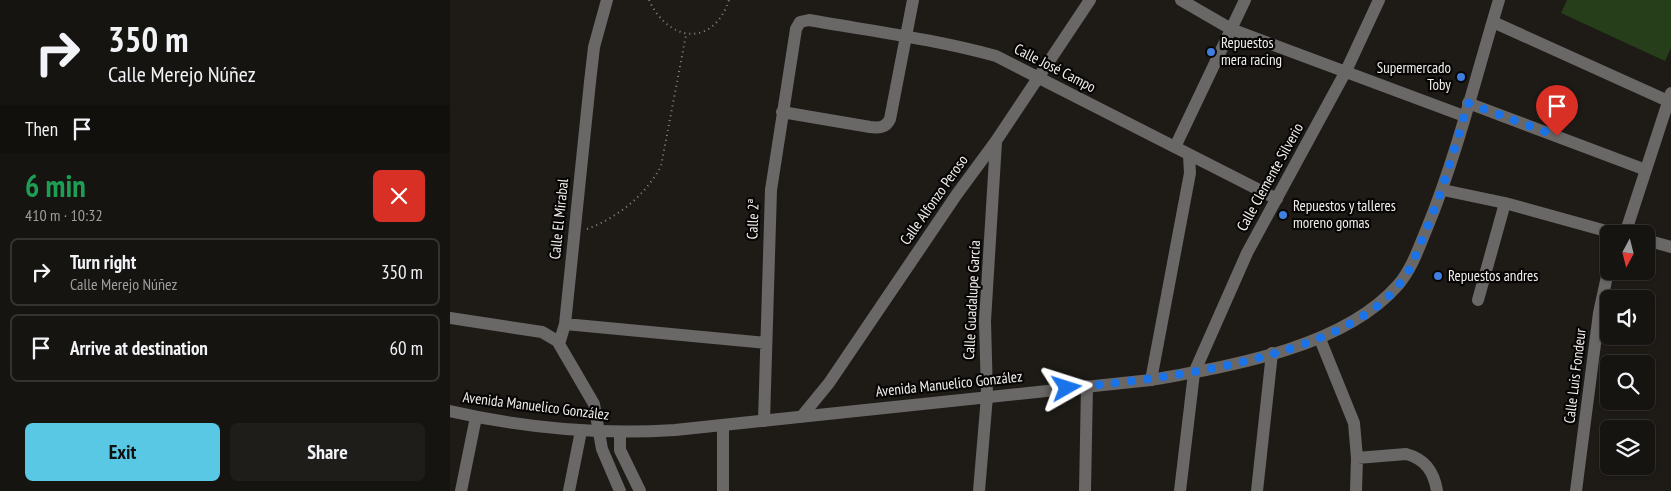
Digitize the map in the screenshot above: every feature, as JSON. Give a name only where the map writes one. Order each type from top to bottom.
[{"type":"street","name":"Calle El Mirabal","points":[[559,342],[564,334],[594,47],[607,0]]},
{"type":"street","points":[[782,112],[870,127],[879,128],[886,126],[890,119],[914,0]]},
{"type":"street","name":"Calle Alfonzo Peroso","points":[[802,416],[830,382],[935,226],[996,141],[1090,0]]},
{"type":"street","points":[[1181,0],[1232,29],[1464,116]]},
{"type":"street","points":[[1175,147],[1245,0]]},
{"type":"street","name":"Calle Clemente Silverio","points":[[1180,491],[1194,372],[1247,253],[1346,71],[1379,0]]},
{"type":"street","name":"Avenida Manuelico González","points":[[450,411],[598,432],[723,425],[1151,380],[1194,372],[1320,340],[1372,308],[1402,280],[1416,255],[1443,190],[1499,0]]},
{"type":"street","name":"Calle José Campo","points":[[800,22],[809,20],[907,36],[960,46],[996,56],[1175,147],[1189,156],[1277,199]]},
{"type":"street","name":"Calle 2ª","points":[[764,421],[771,190],[796,29],[800,22]]},
{"type":"street","points":[[1493,22],[1669,97],[1629,225]]},
{"type":"street","points":[[1468,103],[1646,170]]},
{"type":"street","name":"Calle Guadalupe García","points":[[979,491],[987,396],[985,321],[996,141]]},
{"type":"street","points":[[1151,380],[1190,173],[1189,156]]},
{"type":"street","points":[[1443,190],[1505,204],[1600,230]]},
{"type":"street","points":[[1478,300],[1505,204]]},
{"type":"street","points":[[1655,243],[1671,247]]},
{"type":"street","name":"Calle Luis Fondeur","points":[[1576,491],[1599,313],[1606,280]]},
{"type":"street","points":[[450,318],[542,332],[559,342],[560,349],[594,404],[598,416],[598,432],[602,449],[620,491]]},
{"type":"street","points":[[565,324],[766,343]]},
{"type":"street","points":[[1320,340],[1354,423],[1358,458],[1356,491]]},
{"type":"street","points":[[1257,491],[1272,353]]},
{"type":"street","points":[[1085,491],[1086,386]]},
{"type":"street","points":[[461,491],[476,416]]},
{"type":"street","points":[[723,425],[723,491]]},
{"type":"street","points":[[569,491],[581,431]]},
{"type":"street","points":[[620,432],[620,450],[640,491]]},
{"type":"street","points":[[1358,458],[1406,454],[1412,456],[1428,465],[1437,491]]},
{"type":"path","points":[[649,0],[658,14],[668,24],[686,35],[704,33],[715,26],[725,13],[729,0]]},
{"type":"path","points":[[574,230],[588,229],[602,223],[638,196],[652,182],[661,166],[686,35]]},
{"type":"green space","points":[[1567,0],[1671,0],[1671,48],[1665,61],[1561,13]]},
{"type":"place","name":"Repuestos mera racing","points":[[1211,52]]},
{"type":"place","name":"Supermercado Toby","points":[[1461,77]]},
{"type":"place","name":"Repuestos y talleres moreno gomas","points":[[1283,215]]},
{"type":"place","name":"Repuestos andres","points":[[1438,276]]},
{"type":"route","points":[[1067,388],[1151,380],[1194,372],[1320,340],[1347,325],[1386,297],[1410,268],[1443,190],[1468,103],[1557,136]]}]
